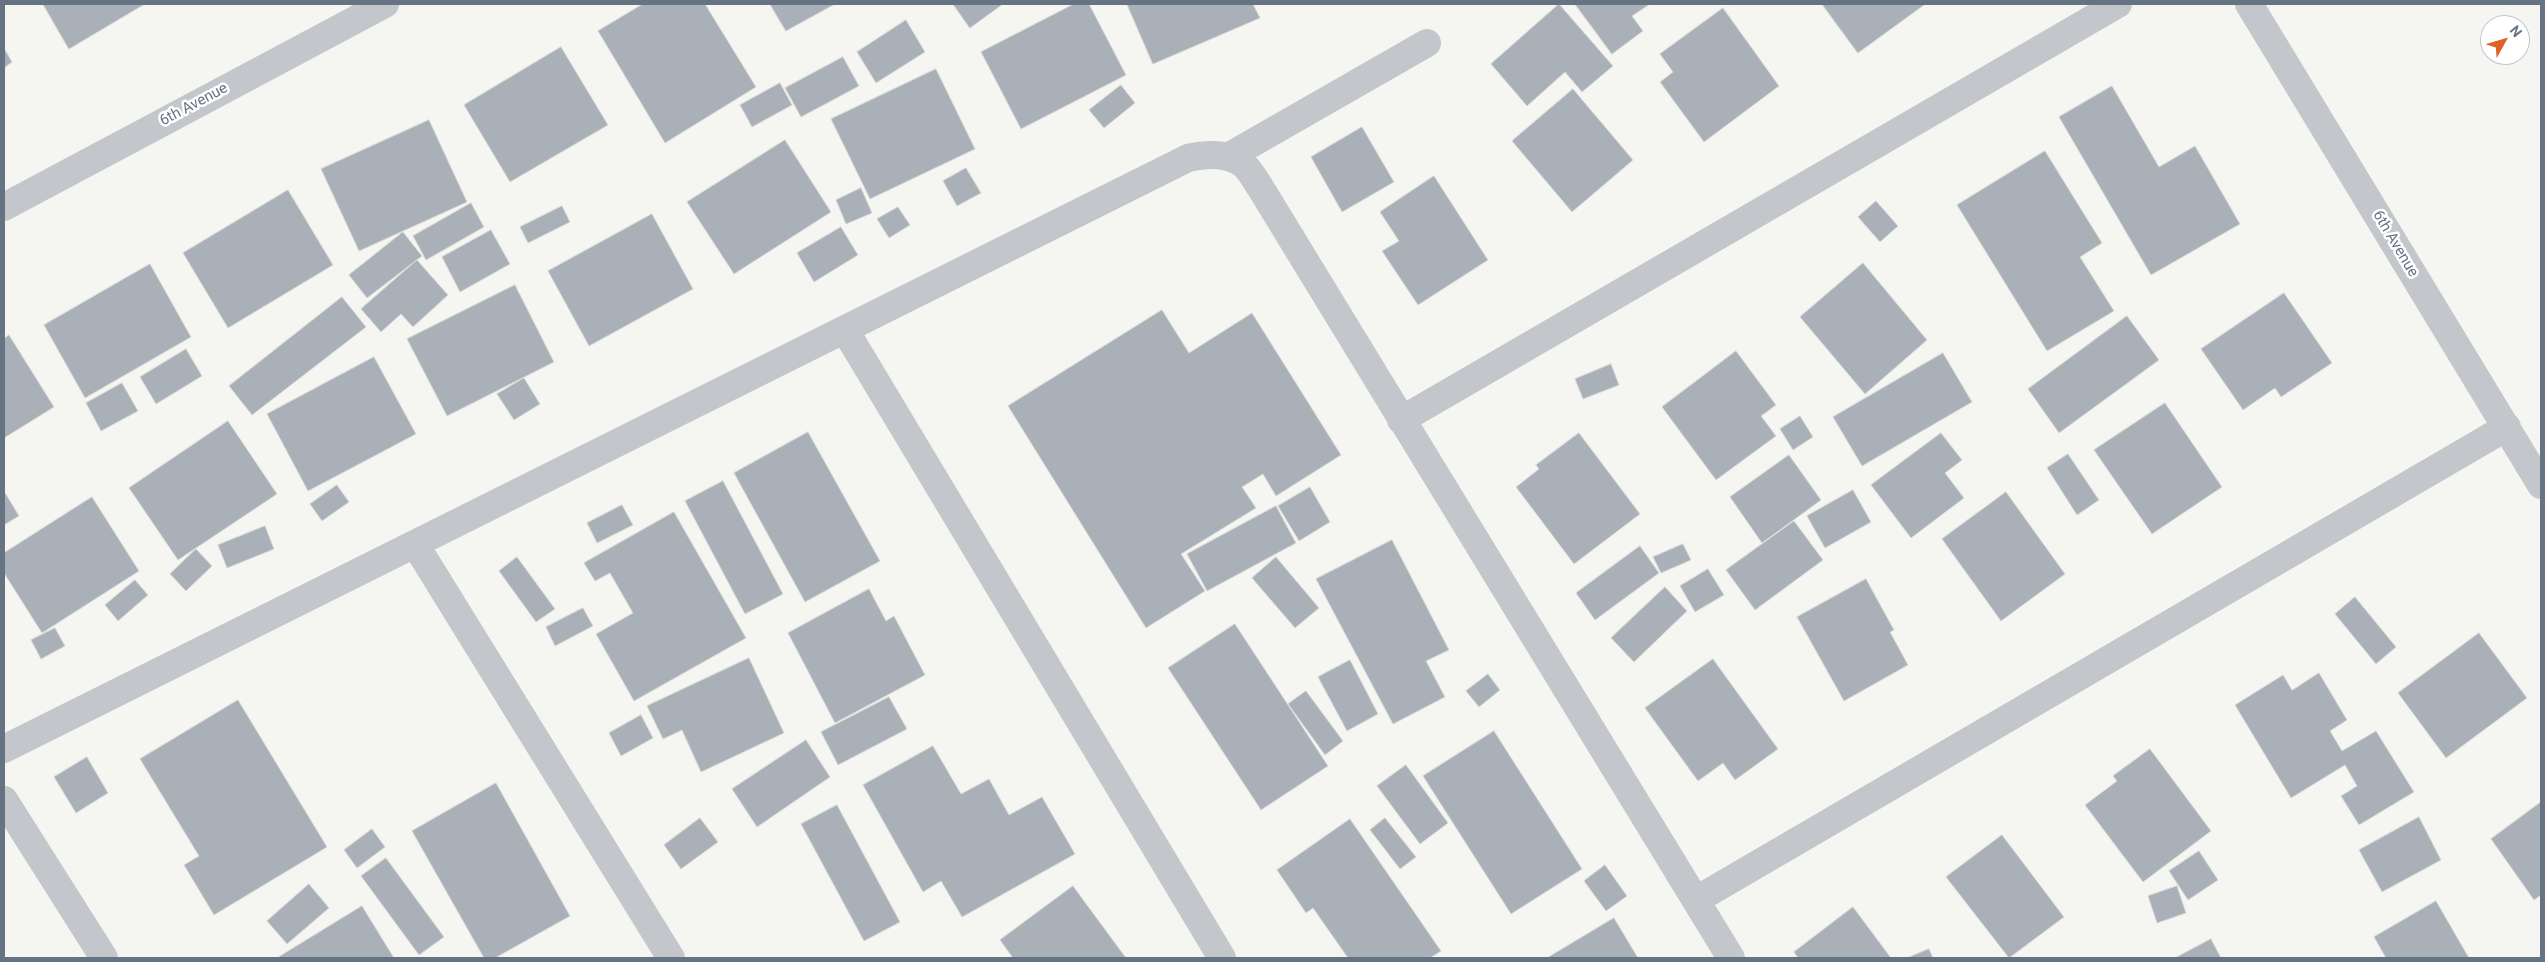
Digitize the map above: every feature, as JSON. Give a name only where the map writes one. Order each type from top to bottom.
[{"type":"street","name":"6th Avenue","points":[[4,207],[385,4]]},
{"type":"street","points":[[1401,420],[2118,4]]},
{"type":"street","name":"6th Avenue","points":[[2250,4],[2541,485]]},
{"type":"street","points":[[1228,157],[1427,43]]},
{"type":"street","points":[[4,748],[1188,158],[1209,154],[1228,157],[1244,165],[1260,187],[1731,958]]},
{"type":"street","points":[[845,330],[1222,958]]},
{"type":"street","points":[[1696,900],[2507,427]]},
{"type":"street","points":[[415,544],[671,958]]},
{"type":"street","points":[[4,800],[104,958]]},
{"type":"building","points":[[43,4],[145,4],[69,49]]},
{"type":"building","points":[[643,4],[705,4],[756,87],[665,143],[598,31]]},
{"type":"building","points":[[770,4],[835,4],[786,31]]},
{"type":"building","points":[[953,4],[1003,4],[970,28]]},
{"type":"building","points":[[1074,4],[1089,4],[1126,75],[1021,129],[981,52]]},
{"type":"building","points":[[1127,4],[1253,4],[1260,18],[1153,64]]},
{"type":"building","points":[[1559,4],[1613,66],[1582,92],[1565,72],[1527,106],[1491,64]]},
{"type":"building","points":[[1575,4],[1650,4],[1632,16],[1643,31],[1612,54]]},
{"type":"building","points":[[1822,4],[1924,4],[1924,5],[1858,53]]},
{"type":"building","points":[[1723,8],[1779,86],[1704,142],[1660,82],[1673,72],[1660,54]]},
{"type":"building","points":[[906,20],[925,52],[876,83],[857,52]]},
{"type":"building","points":[[561,47],[608,125],[510,182],[464,105]]},
{"type":"building","points":[[4,48],[12,62],[4,68]]},
{"type":"building","points":[[843,57],[859,86],[801,117],[785,88]]},
{"type":"building","points":[[936,69],[975,149],[870,199],[831,119]]},
{"type":"building","points":[[780,83],[792,105],[752,127],[740,105]]},
{"type":"building","points":[[1121,85],[1135,103],[1104,128],[1089,110]]},
{"type":"building","points":[[2112,86],[2159,167],[2195,146],[2240,224],[2151,275],[2059,117]]},
{"type":"building","points":[[1573,89],[1633,160],[1572,212],[1512,141]]},
{"type":"building","points":[[429,120],[467,202],[359,251],[321,169]]},
{"type":"building","points":[[1362,127],[1394,182],[1342,212],[1311,157]]},
{"type":"building","points":[[785,140],[831,212],[734,274],[687,202]]},
{"type":"building","points":[[2045,151],[2102,243],[2080,257],[2114,311],[2047,351],[1957,205]]},
{"type":"building","points":[[966,168],[981,193],[957,206],[943,181]]},
{"type":"building","points":[[1434,176],[1488,260],[1418,305],[1382,251],[1399,241],[1380,212]]},
{"type":"building","points":[[861,188],[872,213],[846,224],[836,200]]},
{"type":"building","points":[[288,190],[333,265],[228,328],[183,253]]},
{"type":"building","points":[[1876,201],[1898,226],[1880,242],[1858,217]]},
{"type":"building","points":[[471,203],[484,227],[426,260],[413,236]]},
{"type":"building","points":[[562,206],[570,222],[528,243],[520,227]]},
{"type":"building","points":[[898,207],[910,225],[889,238],[877,219]]},
{"type":"building","points":[[652,214],[693,289],[589,346],[548,271]]},
{"type":"building","points":[[841,227],[858,255],[814,282],[797,253]]},
{"type":"building","points":[[491,230],[510,264],[460,292],[442,257]]},
{"type":"building","points":[[403,232],[422,256],[367,298],[349,275]]},
{"type":"building","points":[[417,260],[448,295],[413,327],[401,314],[381,332],[361,309]]},
{"type":"building","points":[[1863,263],[1927,340],[1865,394],[1800,317]]},
{"type":"building","points":[[150,264],[191,337],[85,398],[44,325]]},
{"type":"building","points":[[515,285],[554,362],[447,416],[407,339]]},
{"type":"building","points":[[2284,293],[2332,363],[2281,397],[2275,388],[2243,410],[2201,349]]},
{"type":"building","points":[[342,297],[366,327],[252,415],[229,386]]},
{"type":"building","points":[[1162,310],[1189,353],[1252,313],[1341,455],[1276,496],[1263,474],[1242,487],[1256,508],[1181,554],[1205,591],[1146,628],[1008,406]]},
{"type":"building","points":[[2127,316],[2159,360],[2059,433],[2028,389]]},
{"type":"building","points":[[9,335],[54,407],[4,438],[4,339]]},
{"type":"building","points":[[186,349],[202,376],[156,404],[140,377]]},
{"type":"building","points":[[1736,351],[1776,405],[1761,416],[1776,436],[1716,480],[1662,407]]},
{"type":"building","points":[[1943,353],[1972,402],[1862,466],[1833,417]]},
{"type":"building","points":[[374,357],[416,434],[308,491],[267,414]]},
{"type":"building","points":[[1611,364],[1619,385],[1583,399],[1575,379]]},
{"type":"building","points":[[524,378],[540,404],[514,420],[497,394]]},
{"type":"building","points":[[122,383],[138,411],[101,431],[86,403]]},
{"type":"building","points":[[2165,403],[2222,487],[2152,534],[2094,450]]},
{"type":"building","points":[[1800,416],[1813,437],[1793,450],[1780,429]]},
{"type":"building","points":[[228,421],[277,494],[178,560],[129,488]]},
{"type":"building","points":[[808,432],[880,561],[805,602],[734,473]]},
{"type":"building","points":[[1579,433],[1640,514],[1574,564],[1516,487],[1539,469],[1536,465]]},
{"type":"building","points":[[1941,433],[1962,460],[1945,473],[1964,498],[1911,538],[1871,485]]},
{"type":"building","points":[[2068,454],[2099,500],[2077,515],[2047,468]]},
{"type":"building","points":[[1789,455],[1821,500],[1762,543],[1730,497]]},
{"type":"building","points":[[723,481],[783,594],[745,614],[685,501]]},
{"type":"building","points":[[337,485],[349,502],[322,521],[310,504]]},
{"type":"building","points":[[1310,487],[1330,522],[1299,541],[1278,506]]},
{"type":"building","points":[[1853,490],[1871,522],[1825,548],[1807,516]]},
{"type":"building","points":[[4,491],[19,516],[4,525]]},
{"type":"building","points":[[2006,492],[2065,574],[2001,621],[1942,539]]},
{"type":"building","points":[[92,497],[139,571],[42,633],[4,573],[4,553]]},
{"type":"building","points":[[622,505],[633,525],[597,543],[587,523]]},
{"type":"building","points":[[1276,506],[1296,543],[1207,591],[1187,554]]},
{"type":"building","points":[[674,512],[746,638],[634,701],[596,634],[633,613],[610,573],[595,581],[584,563]]},
{"type":"building","points":[[1794,521],[1823,560],[1755,610],[1726,570]]},
{"type":"building","points":[[265,526],[274,549],[227,568],[218,545]]},
{"type":"building","points":[[1392,540],[1449,650],[1426,661],[1445,697],[1393,724],[1316,579]]},
{"type":"building","points":[[1683,544],[1691,560],[1661,573],[1653,557]]},
{"type":"building","points":[[1640,546],[1659,573],[1595,620],[1576,593]]},
{"type":"building","points":[[196,549],[212,566],[186,591],[170,574]]},
{"type":"building","points":[[517,557],[555,609],[536,622],[499,571]]},
{"type":"building","points":[[1276,557],[1319,608],[1295,628],[1252,578]]},
{"type":"building","points":[[1708,569],[1724,595],[1695,612],[1680,586]]},
{"type":"building","points":[[1866,579],[1894,630],[1890,632],[1908,665],[1844,701],[1797,617]]},
{"type":"building","points":[[135,580],[148,595],[118,621],[105,605]]},
{"type":"building","points":[[1665,587],[1687,611],[1634,662],[1611,638]]},
{"type":"building","points":[[869,589],[886,621],[894,616],[925,675],[835,723],[788,633]]},
{"type":"building","points":[[2355,597],[2396,647],[2376,664],[2335,614]]},
{"type":"building","points":[[583,608],[593,626],[555,646],[546,627]]},
{"type":"building","points":[[1235,624],[1328,766],[1261,810],[1168,668]]},
{"type":"building","points":[[55,628],[65,646],[41,659],[31,640]]},
{"type":"building","points":[[2479,633],[2527,698],[2446,758],[2398,693]]},
{"type":"building","points":[[749,658],[784,733],[701,772],[682,730],[663,739],[647,706]]},
{"type":"building","points":[[1713,659],[1778,749],[1735,780],[1723,763],[1698,781],[1645,708]]},
{"type":"building","points":[[1350,660],[1378,714],[1347,731],[1318,677]]},
{"type":"building","points":[[2319,673],[2347,720],[2330,731],[2342,751],[2376,731],[2414,792],[2359,825],[2341,796],[2357,786],[2345,765],[2291,798],[2235,705],[2283,675],[2292,690]]},
{"type":"building","points":[[1488,674],[1500,690],[1479,707],[1466,691]]},
{"type":"building","points":[[1306,691],[1343,741],[1325,755],[1288,704]]},
{"type":"building","points":[[889,697],[907,729],[838,765],[821,732]]},
{"type":"building","points":[[238,700],[327,847],[214,915],[184,865],[199,856],[140,759]]},
{"type":"building","points":[[641,715],[653,738],[621,756],[609,733]]},
{"type":"building","points":[[1494,731],[1582,869],[1511,914],[1423,776]]},
{"type":"building","points":[[806,740],[830,777],[757,827],[732,789]]},
{"type":"building","points":[[933,746],[961,794],[989,779],[1009,815],[1042,797],[1075,854],[962,917],[941,881],[923,892],[863,785]]},
{"type":"building","points":[[2150,749],[2211,831],[2143,882],[2085,805],[2117,781],[2113,776]]},
{"type":"building","points":[[87,757],[108,793],[76,813],[54,777]]},
{"type":"building","points":[[1406,765],[1448,823],[1420,844],[1377,786]]},
{"type":"building","points":[[496,783],[570,916],[495,958],[484,958],[412,831]]},
{"type":"building","points":[[2541,802],[2541,895],[2534,900],[2491,839]]},
{"type":"building","points":[[837,805],[900,922],[864,941],[801,824]]},
{"type":"building","points":[[2419,817],[2441,860],[2382,892],[2359,850]]},
{"type":"building","points":[[700,818],[718,842],[681,869],[664,845]]},
{"type":"building","points":[[1385,818],[1416,857],[1400,869],[1370,830]]},
{"type":"building","points":[[1350,819],[1441,951],[1430,958],[1348,958],[1313,908],[1306,913],[1277,870]]},
{"type":"building","points":[[372,829],[385,847],[357,868],[344,850]]},
{"type":"building","points":[[2002,835],[2064,917],[2009,958],[1946,877]]},
{"type":"building","points":[[2199,851],[2218,880],[2188,900],[2169,871]]},
{"type":"building","points":[[386,858],[444,937],[419,955],[361,876]]},
{"type":"building","points":[[1605,865],[1627,896],[1606,911],[1584,881]]},
{"type":"building","points":[[309,884],[329,908],[287,944],[267,921]]},
{"type":"building","points":[[1073,886],[1126,958],[1013,958],[1000,940]]},
{"type":"building","points":[[2177,886],[2186,913],[2157,923],[2148,896]]},
{"type":"building","points":[[2436,901],[2469,958],[2386,958],[2374,937]]},
{"type":"building","points":[[362,906],[394,958],[277,958]]},
{"type":"building","points":[[1853,907],[1891,958],[1798,958],[1794,952]]},
{"type":"building","points":[[1614,918],[1638,958],[1547,958]]},
{"type":"building","points":[[2211,939],[2221,958],[2175,958]]},
{"type":"building","points":[[1929,949],[1933,958],[1907,958]]}]
